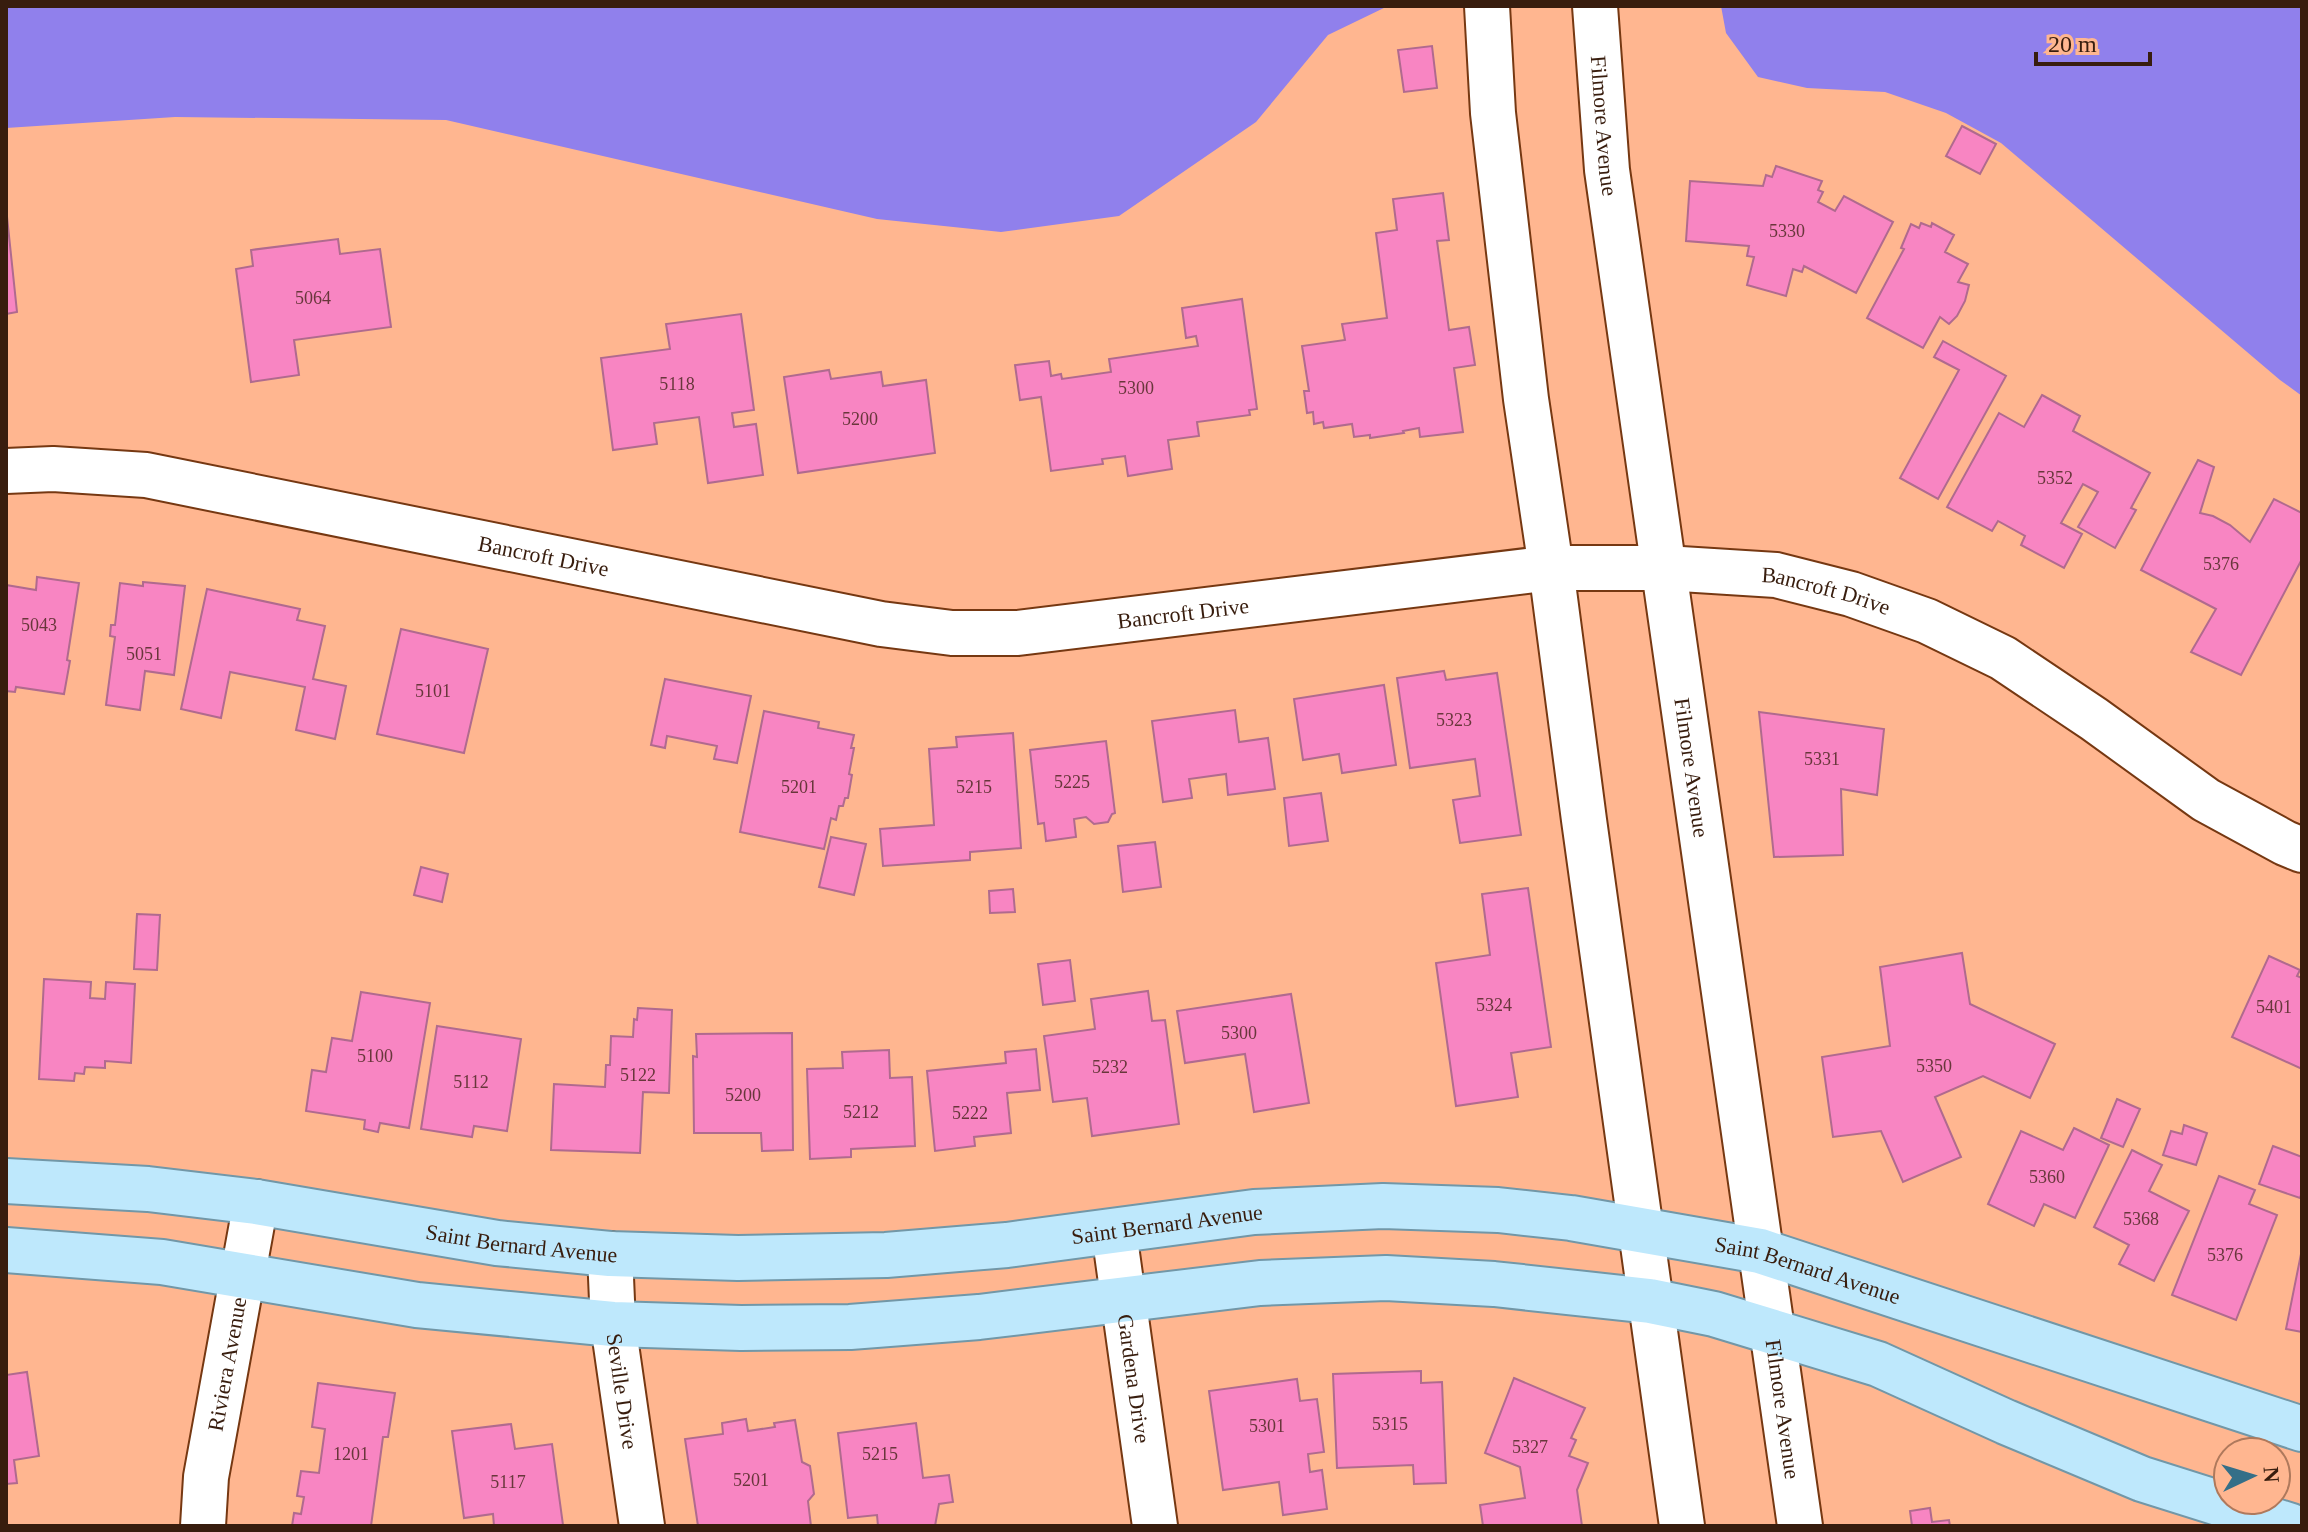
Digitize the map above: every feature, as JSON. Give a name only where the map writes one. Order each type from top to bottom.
[{"type":"main road","name":"Saint Bernard Avenue","points":[[6,1181],[148,1189],[256,1202],[497,1243],[610,1254],[738,1258],[886,1255],[1007,1245],[1254,1212],[1383,1206],[1498,1210],[1571,1218],[1760,1251],[2302,1429]]},
{"type":"main road","points":[[6,1250],[162,1262],[417,1305],[613,1324],[741,1328],[850,1327],[979,1317],[1260,1283],[1386,1278],[1494,1284],[1650,1301],[1714,1314],[1878,1364],[2142,1479],[2291,1526]]},
{"type":"street","points":[[1487,6],[1493,113],[1526,399],[1682,1526]]},
{"type":"street","name":"Filmore Avenue","points":[[1595,6],[1607,170],[1800,1526]]},
{"type":"street","name":"Bancroft Drive","points":[[6,471],[53,469],[146,475],[881,624],[952,633],[1018,633],[1551,568],[1665,568],[1776,575],[1851,594],[1927,621],[2003,658],[2206,800],[2302,850]]},
{"type":"street","name":"Riviera Avenue","points":[[203,1526],[206,1477],[256,1202]]},
{"type":"street","name":"Gardena Drive","points":[[1114,1232],[1155,1526]]},
{"type":"street","name":"Seville Drive","points":[[610,1254],[613,1324],[642,1526]]},
{"type":"shaded area","points":[[6,6],[1388,6],[1328,35],[1256,122],[1119,216],[1001,232],[877,219],[446,120],[175,117],[6,128]]},
{"type":"shaded area","points":[[1721,6],[2302,6],[2302,396],[2001,143],[1946,113],[1885,92],[1807,88],[1758,77],[1726,33]]},
{"type":"building","points":[[1432,46],[1437,88],[1404,92],[1398,50]]},
{"type":"building","points":[[1962,126],[1996,144],[1980,174],[1946,156]]},
{"type":"building","points":[[1776,166],[1822,181],[1818,190],[1823,192],[1818,202],[1835,211],[1844,196],[1893,222],[1856,293],[1804,266],[1802,272],[1793,269],[1786,296],[1747,285],[1754,257],[1747,256],[1749,246],[1686,241],[1690,181],[1763,186],[1766,175],[1772,177]]},
{"type":"building","points":[[1443,193],[1449,240],[1437,241],[1449,330],[1469,327],[1475,365],[1454,368],[1463,432],[1420,437],[1419,428],[1370,438],[1370,435],[1354,437],[1352,424],[1324,428],[1323,422],[1314,424],[1313,412],[1307,413],[1304,391],[1309,391],[1302,346],[1345,340],[1342,324],[1387,318],[1376,233],[1397,230],[1393,199]]},
{"type":"building","points":[[6,207],[17,312],[6,314]]},
{"type":"building","points":[[1921,223],[1931,227],[1932,223],[1954,235],[1945,252],[1968,264],[1958,282],[1969,285],[1957,316],[1949,324],[1940,317],[1923,348],[1867,318],[1904,249],[1901,248],[1911,224],[1919,228]]},
{"type":"building","points":[[338,239],[340,254],[380,249],[391,327],[294,340],[299,375],[251,382],[236,269],[253,266],[251,250]]},
{"type":"building","points":[[1242,299],[1257,409],[1249,410],[1250,415],[1197,422],[1199,436],[1168,440],[1172,469],[1128,476],[1125,456],[1102,459],[1103,464],[1051,471],[1041,397],[1020,400],[1015,365],[1049,361],[1051,376],[1061,374],[1062,379],[1111,372],[1109,359],[1198,346],[1196,336],[1186,338],[1182,308]]},
{"type":"building","points":[[741,314],[754,410],[732,413],[734,427],[756,424],[763,475],[708,483],[699,417],[654,423],[657,444],[613,450],[601,358],[670,349],[666,324]]},
{"type":"building","points":[[1943,341],[2006,376],[1938,499],[1900,478],[1959,370],[1934,357]]},
{"type":"building","points":[[829,370],[831,379],[881,372],[883,386],[926,380],[935,453],[798,473],[784,377]]},
{"type":"building","points":[[2042,395],[2080,416],[2073,431],[2150,473],[2131,508],[2136,510],[2115,548],[2078,527],[2098,492],[2083,484],[2061,523],[2082,534],[2064,568],[2021,545],[2025,536],[1998,521],[1992,531],[1947,507],[1999,413],[2024,427]]},
{"type":"building","points":[[2198,460],[2214,467],[2200,513],[2230,525],[2250,542],[2274,499],[2302,513],[2302,559],[2241,675],[2191,652],[2216,609],[2141,570]]},
{"type":"building","points":[[37,577],[79,583],[64,694],[16,687],[15,692],[6,691],[6,585],[36,590]]},
{"type":"building","points":[[143,582],[185,586],[174,675],[145,671],[140,710],[106,705],[115,637],[110,636],[111,625],[115,625],[120,583],[143,586]]},
{"type":"building","points":[[207,589],[300,609],[297,620],[325,626],[313,679],[346,686],[335,739],[296,730],[305,687],[230,672],[221,718],[181,709]]},
{"type":"building","points":[[401,629],[488,649],[464,753],[377,734]]},
{"type":"building","points":[[1444,671],[1446,680],[1497,673],[1521,835],[1460,843],[1453,800],[1480,796],[1475,759],[1410,768],[1397,678]]},
{"type":"building","points":[[665,679],[751,696],[737,763],[714,759],[717,746],[667,736],[665,748],[651,745]]},
{"type":"building","points":[[1384,685],[1396,765],[1342,773],[1339,754],[1303,760],[1294,699]]},
{"type":"building","points":[[1235,710],[1239,742],[1268,738],[1275,789],[1228,795],[1226,774],[1189,779],[1192,798],[1163,802],[1152,721]]},
{"type":"building","points":[[764,711],[819,722],[818,728],[854,735],[848,798],[845,798],[843,806],[839,806],[836,820],[831,818],[824,849],[740,832]]},
{"type":"building","points":[[1759,712],[1884,729],[1877,795],[1841,789],[1843,855],[1774,857]]},
{"type":"building","points":[[1013,733],[1021,848],[970,852],[970,860],[883,866],[880,829],[934,825],[929,749],[957,747],[956,737]]},
{"type":"building","points":[[1106,741],[1115,813],[1108,822],[1094,824],[1086,817],[1074,819],[1076,837],[1046,841],[1044,823],[1038,824],[1030,750]]},
{"type":"building","points":[[1321,793],[1328,841],[1289,846],[1284,798]]},
{"type":"building","points":[[831,837],[866,844],[854,895],[819,887]]},
{"type":"building","points":[[1155,842],[1161,887],[1123,892],[1118,846]]},
{"type":"building","points":[[421,867],[448,874],[442,902],[414,895]]},
{"type":"building","points":[[1528,888],[1551,1047],[1511,1053],[1518,1097],[1456,1106],[1436,963],[1490,955],[1482,894]]},
{"type":"building","points":[[1013,889],[1015,912],[990,913],[989,891]]},
{"type":"building","points":[[137,914],[160,915],[157,970],[134,969]]},
{"type":"building","points":[[1962,953],[1970,1004],[2055,1044],[2030,1098],[1983,1076],[1935,1097],[1961,1157],[1903,1182],[1881,1131],[1833,1137],[1822,1057],[1890,1046],[1880,967]]},
{"type":"building","points":[[2269,956],[2300,970],[2297,976],[2302,978],[2302,1069],[2232,1037]]},
{"type":"building","points":[[1070,960],[1075,1001],[1043,1005],[1038,964]]},
{"type":"building","points":[[44,979],[91,982],[90,998],[105,999],[106,982],[135,984],[131,1063],[105,1061],[105,1068],[85,1067],[84,1074],[75,1073],[74,1081],[39,1079]]},
{"type":"building","points":[[1148,991],[1152,1021],[1165,1020],[1179,1124],[1092,1136],[1087,1098],[1053,1102],[1044,1036],[1095,1029],[1091,999]]},
{"type":"building","points":[[361,992],[430,1003],[409,1128],[380,1123],[378,1132],[364,1129],[365,1120],[306,1111],[312,1070],[326,1072],[332,1038],[352,1041]]},
{"type":"building","points":[[1291,994],[1309,1103],[1254,1112],[1245,1054],[1185,1063],[1177,1011]]},
{"type":"building","points":[[638,1008],[672,1010],[669,1093],[643,1092],[640,1153],[551,1150],[554,1084],[605,1087],[611,1036],[633,1037]]},
{"type":"building","points":[[437,1026],[521,1039],[507,1131],[474,1126],[472,1137],[421,1129]]},
{"type":"building","points":[[792,1033],[793,1150],[762,1151],[761,1133],[694,1133],[693,1056],[697,1057],[696,1034]]},
{"type":"building","points":[[1036,1049],[1040,1090],[1007,1093],[1011,1133],[974,1137],[975,1146],[935,1151],[927,1071],[1006,1063],[1005,1052]]},
{"type":"building","points":[[889,1050],[890,1078],[912,1077],[915,1146],[851,1149],[851,1157],[810,1159],[807,1069],[843,1068],[842,1052]]},
{"type":"building","points":[[2117,1099],[2140,1109],[2123,1147],[2101,1138]]},
{"type":"building","points":[[2184,1125],[2207,1133],[2196,1165],[2163,1155],[2171,1131],[2182,1134]]},
{"type":"building","points":[[2074,1128],[2109,1145],[2075,1218],[2044,1204],[2034,1226],[1988,1204],[2021,1131],[2063,1150]]},
{"type":"building","points":[[2273,1146],[2302,1157],[2300,1198],[2259,1184]]},
{"type":"building","points":[[2132,1150],[2162,1165],[2149,1191],[2189,1211],[2154,1281],[2119,1264],[2129,1245],[2094,1227]]},
{"type":"building","points":[[2219,1176],[2255,1190],[2249,1204],[2277,1215],[2236,1320],[2172,1295]]},
{"type":"building","points":[[2302,1249],[2302,1332],[2286,1329]]},
{"type":"building","points":[[1421,1371],[1421,1383],[1442,1382],[1446,1483],[1414,1484],[1413,1465],[1337,1468],[1333,1374]]},
{"type":"building","points":[[27,1372],[39,1456],[14,1460],[17,1483],[6,1484],[6,1375]]},
{"type":"building","points":[[1514,1378],[1585,1408],[1571,1438],[1576,1440],[1569,1456],[1588,1463],[1577,1490],[1582,1526],[1483,1526],[1480,1505],[1525,1498],[1520,1467],[1485,1453]]},
{"type":"building","points":[[1297,1379],[1300,1401],[1317,1399],[1324,1452],[1308,1454],[1310,1472],[1322,1470],[1327,1509],[1283,1515],[1279,1482],[1223,1490],[1209,1391]]},
{"type":"building","points":[[318,1383],[395,1393],[388,1437],[383,1437],[371,1526],[292,1526],[294,1513],[301,1514],[304,1497],[297,1496],[301,1471],[319,1473],[325,1429],[312,1427]]},
{"type":"building","points":[[746,1419],[748,1431],[795,1420],[802,1462],[810,1466],[814,1494],[808,1501],[811,1526],[698,1526],[685,1439],[723,1434],[722,1423]]},
{"type":"building","points":[[916,1423],[923,1478],[949,1475],[953,1502],[939,1504],[935,1526],[878,1526],[877,1515],[848,1518],[838,1433]]},
{"type":"building","points":[[511,1424],[515,1449],[552,1444],[563,1525],[494,1526],[493,1514],[464,1518],[452,1431]]},
{"type":"building","points":[[1930,1508],[1932,1522],[1949,1520],[1950,1526],[1912,1526],[1910,1511]]}]
